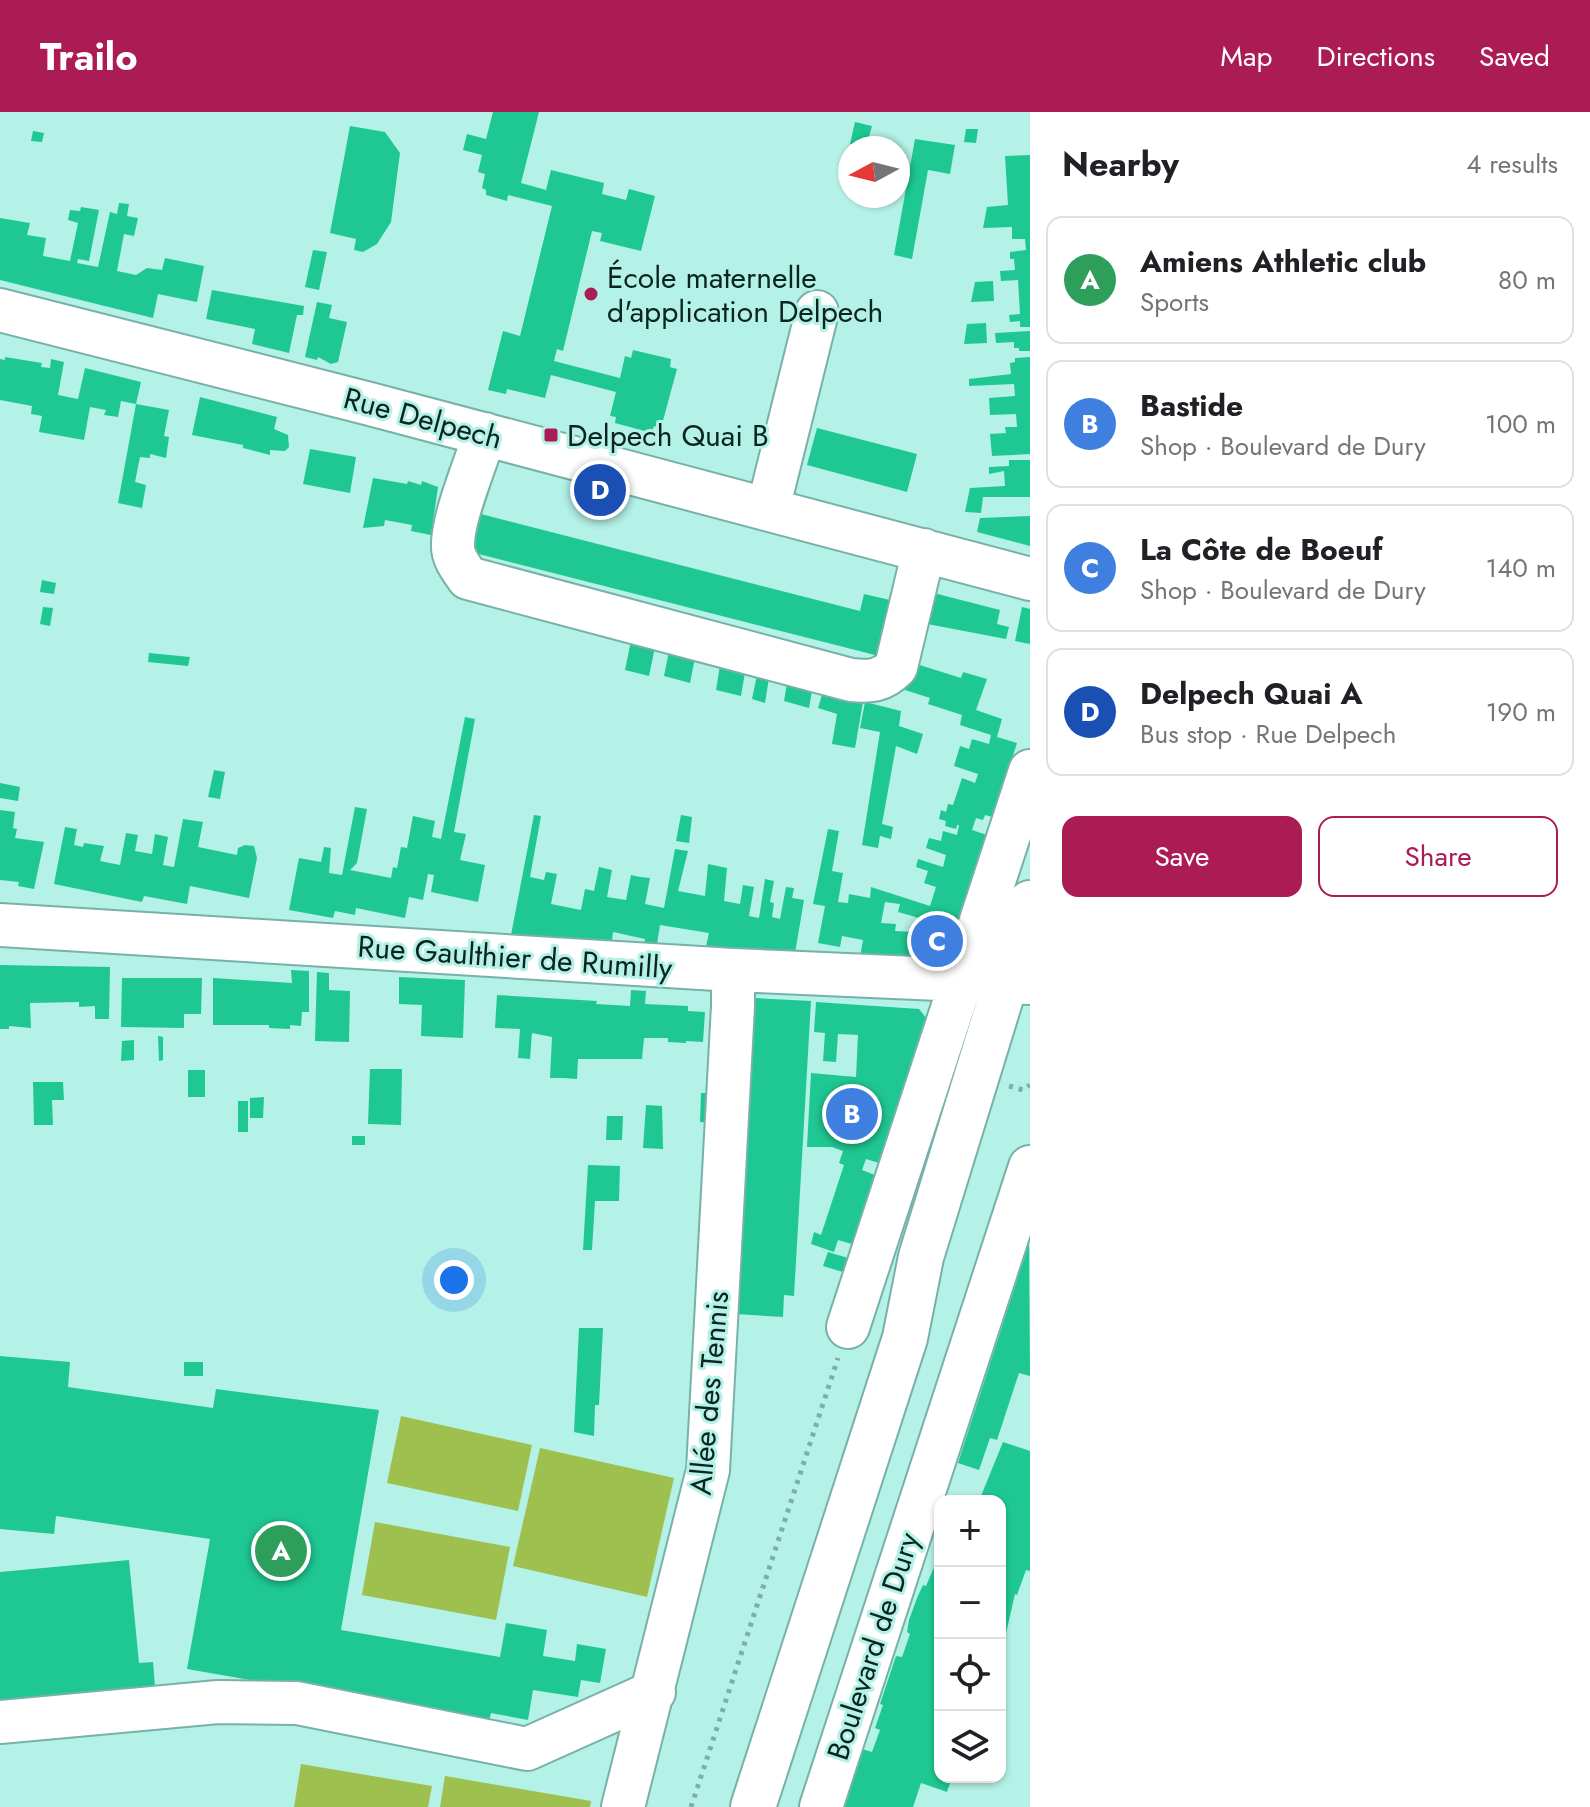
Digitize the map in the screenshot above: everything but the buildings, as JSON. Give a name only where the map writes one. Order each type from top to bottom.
[{"type":"main road","points":[[753,1807],[905,1338],[921,1257],[1022,986],[1030,903]]},
{"type":"street","name":"Rue Delpech","points":[[0,310],[485,434],[1030,579]]},
{"type":"street","points":[[768,509],[817,312]]},
{"type":"street","points":[[485,434],[452,545],[457,562],[468,578],[836,676],[871,682],[885,677],[896,667],[924,550]]},
{"type":"street","points":[[848,1327],[1030,771]]},
{"type":"street","name":"Rue Gaulthier de Rumilly","points":[[0,925],[1022,986]]},
{"type":"street","name":"Allée des Tennis","points":[[623,1807],[708,1470],[733,970]]},
{"type":"street","name":"Boulevard de Dury","points":[[821,1807],[1030,1167]]},
{"type":"street","points":[[0,1722],[218,1702],[297,1703],[527,1749],[654,1692]]},
{"type":"path","points":[[691,1807],[848,1327]]},
{"type":"green space","points":[[401,1416],[532,1445],[518,1511],[387,1483]]},
{"type":"green space","points":[[540,1448],[674,1478],[647,1597],[513,1566]]},
{"type":"green space","points":[[375,1522],[510,1547],[496,1620],[362,1595]]},
{"type":"green space","points":[[301,1764],[432,1786],[428,1807],[294,1807]]},
{"type":"green space","points":[[445,1776],[591,1801],[590,1807],[440,1807]]},
{"type":"place","name":"École maternelle d'application Delpech","points":[[591,294]]},
{"type":"place","name":"Delpech Quai B","points":[[551,435]]},
{"type":"place","name":"Delpech Quai A","points":[[600,490]]},
{"type":"place","name":"La Côte de Boeuf","points":[[937,941]]},
{"type":"place","name":"Bastide","points":[[852,1114]]},
{"type":"place","name":"Amiens Athletic club","points":[[281,1551]]}]
